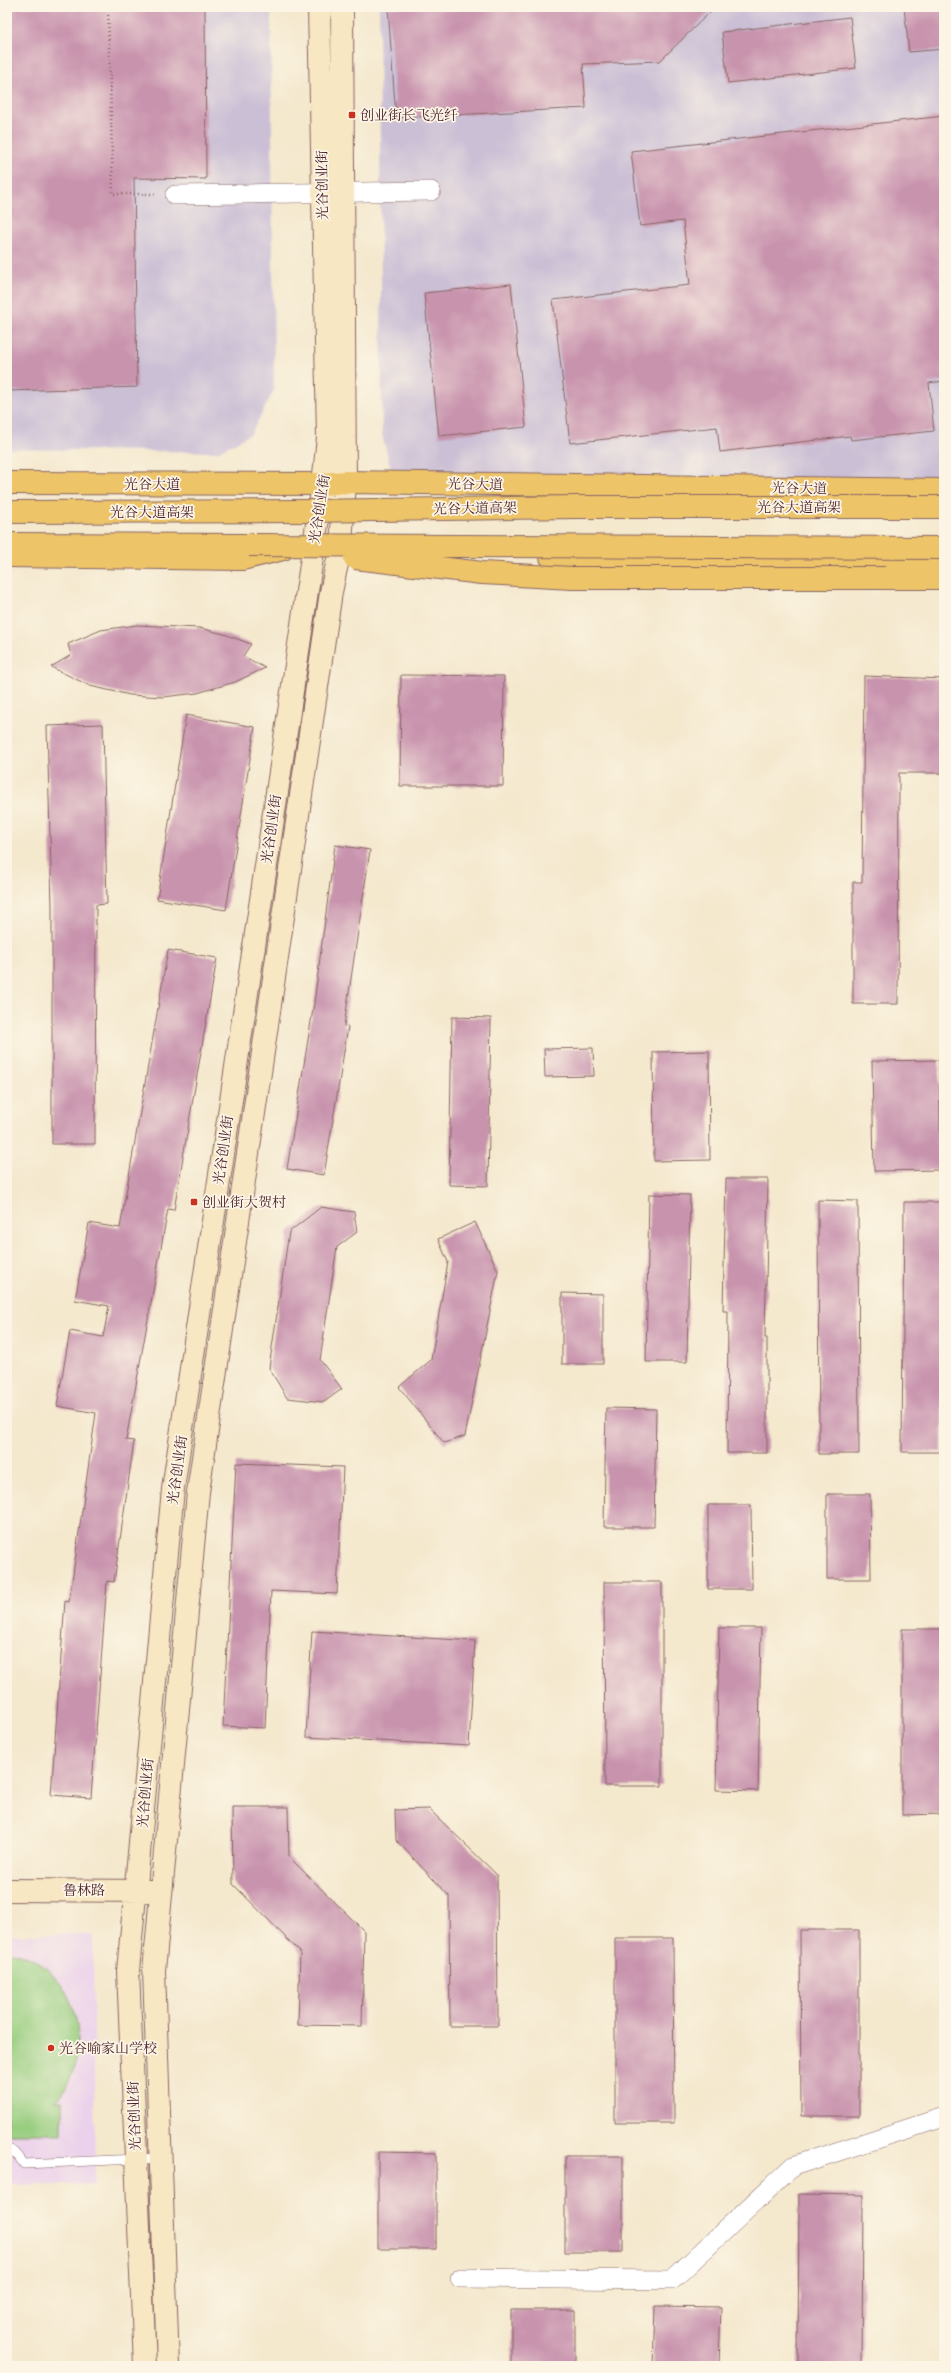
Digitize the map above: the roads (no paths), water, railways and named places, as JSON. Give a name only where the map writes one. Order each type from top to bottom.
[{"type":"main road","name":"光谷创业街","points":[[168,2366],[154,1971],[198,1492],[330,592],[341,545],[345,482],[333,192],[318,7]]},
{"type":"main road","name":"光谷创业街","points":[[144,2366],[128,1971],[173,1489],[323,484],[328,437],[333,192],[342,7]]},
{"type":"main road","name":"光谷大道","points":[[7,483],[323,484],[345,482],[944,490]]},
{"type":"main road","name":"光谷大道高架","points":[[7,512],[300,512],[576,507],[944,507]]},
{"type":"main road","points":[[7,556],[242,559],[314,541],[341,545],[389,556],[944,561]]},
{"type":"main road","points":[[7,544],[944,548]]},
{"type":"main road","points":[[249,545],[482,573],[572,578],[944,578]]},
{"type":"main road","name":"鲁林路","points":[[7,1890],[161,1891]]},
{"type":"street","points":[[174,195],[431,191]]},
{"type":"street","points":[[460,2278],[672,2280],[793,2166],[944,2117]]},
{"type":"lane","points":[[7,2147],[18,2156],[24,2164],[160,2158]]},
{"type":"place","name":"创业街长飞光纤","points":[[352,115]]},
{"type":"place","name":"创业街大贺村","points":[[194,1202]]},
{"type":"place","name":"光谷喻家山学校","points":[[51,2048]]}]
